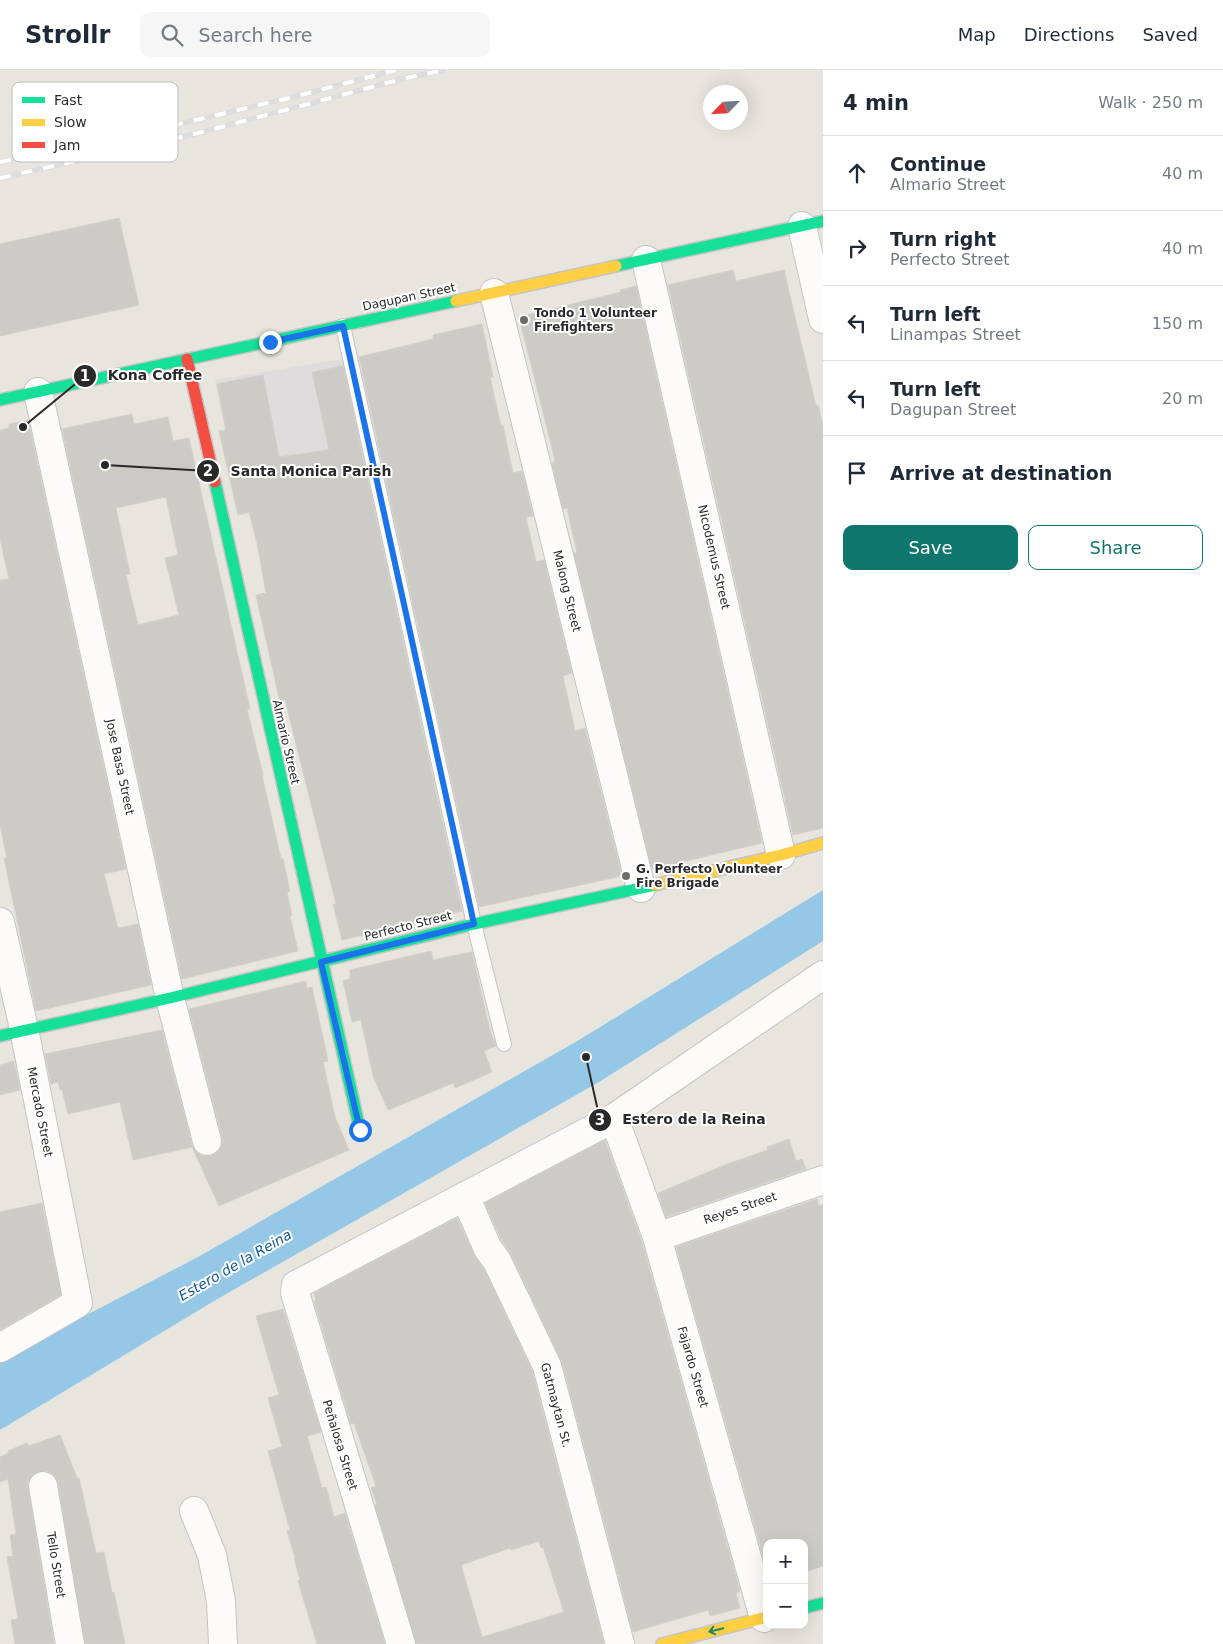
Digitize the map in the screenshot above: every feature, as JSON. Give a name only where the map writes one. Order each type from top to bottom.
[{"type":"street","name":"Dagupan Street","points":[[0,400],[813,224]]},
{"type":"street","points":[[813,224],[823,320]]},
{"type":"street","name":"Nicodemus Street","points":[[646,260],[781,855]]},
{"type":"street","name":"Malong Street","points":[[494,293],[641,888]]},
{"type":"street","name":"Almario Street","points":[[187,360],[360,1130]]},
{"type":"street","name":"Jose Basa Street","points":[[38,392],[170,998],[207,1142]]},
{"type":"street","name":"Perfecto Street","points":[[12,1032],[170,998],[474,924],[781,855],[823,843]]},
{"type":"street","name":"Mercado Street","points":[[0,922],[12,1032],[78,1303],[0,1348]]},
{"type":"street","name":"Peñalosa Street","points":[[401,1644],[294,1293],[296,1286],[614,1118],[823,975]]},
{"type":"street","name":"Fajardo Street","points":[[614,1118],[657,1237],[763,1611]]},
{"type":"street","name":"Reyes Street","points":[[657,1237],[823,1180]]},
{"type":"street","name":"Gatmaytan St.","points":[[465,1196],[488,1249],[497,1261],[547,1366],[618,1635]]},
{"type":"street","name":"Tello Street","points":[[43,1486],[70,1644]]},
{"type":"street","points":[[194,1511],[212,1555],[221,1601],[222,1644]]},
{"type":"street","points":[[808,1607],[823,1603]]},
{"type":"street","points":[[662,1644],[763,1619]]},
{"type":"lane","points":[[343,326],[474,924],[504,1044]]},
{"type":"shaded area","points":[[343,359],[367,462],[348,467],[234,479],[215,380]]},
{"type":"water","points":[[823,890],[823,941],[599,1082],[214,1301],[0,1430],[0,1360],[198,1257],[579,1040]]},
{"type":"building","points":[[119,218],[139,305],[0,336],[0,244]]},
{"type":"building","points":[[733,270],[736,281],[784,270],[816,406],[818,405],[823,425],[823,828],[793,835],[668,285]]},
{"type":"building","points":[[636,286],[762,843],[652,869],[574,553],[577,553],[567,508],[563,509],[552,464],[555,460],[519,317],[621,292],[620,290]]},
{"type":"building","points":[[482,324],[493,377],[490,377],[513,473],[522,471],[533,516],[526,517],[536,562],[544,560],[572,673],[563,676],[575,731],[585,728],[622,876],[479,907],[359,357],[433,339],[433,335]]},
{"type":"building","points":[[343,366],[462,911],[342,940],[333,904],[336,904],[285,700],[280,702],[256,595],[266,593],[257,543],[249,512],[238,515],[219,431],[226,430],[217,384],[263,375],[279,457],[329,450],[312,372]]},
{"type":"building","points":[[132,414],[134,424],[168,417],[173,441],[189,438],[250,709],[247,709],[290,891],[287,892],[292,915],[290,916],[298,951],[182,979],[62,429]],"holes":[[[166,497],[178,555],[165,558],[179,615],[138,625],[126,575],[130,574],[116,508]]]},
{"type":"building","points":[[28,420],[126,869],[104,874],[118,928],[138,924],[151,985],[36,1011],[4,858],[7,858],[0,826],[0,580],[9,579],[0,539],[0,430],[9,428],[9,424]]},
{"type":"building","points":[[431,951],[433,960],[472,952],[490,1031],[496,1046],[484,1051],[492,1072],[455,1088],[453,1083],[388,1110],[373,1076],[361,1020],[352,1022],[343,981],[350,979],[350,970]]},
{"type":"building","points":[[306,981],[307,988],[312,987],[328,1061],[323,1062],[335,1117],[349,1150],[219,1206],[192,1147],[133,1160],[120,1102],[68,1114],[58,1082],[51,1084],[45,1054],[162,1030],[192,1145],[196,1152],[202,1156],[211,1156],[218,1152],[222,1146],[222,1137],[189,1009]]},
{"type":"building","points":[[14,1061],[20,1090],[0,1095],[0,1065]]},
{"type":"building","points":[[789,1139],[796,1161],[802,1159],[806,1169],[666,1217],[658,1193],[730,1163],[768,1150],[767,1147]]},
{"type":"building","points":[[605,1140],[642,1242],[740,1591],[736,1593],[740,1608],[710,1616],[708,1610],[633,1632],[562,1362],[485,1203]]},
{"type":"building","points":[[817,1199],[819,1206],[823,1204],[823,1566],[808,1571],[808,1539],[763,1539],[763,1556],[676,1247]]},
{"type":"building","points":[[42,1203],[61,1295],[0,1330],[0,1212]]},
{"type":"building","points":[[457,1218],[474,1255],[484,1269],[532,1371],[604,1644],[416,1644],[375,1505],[377,1504],[371,1488],[376,1486],[354,1423],[351,1424],[314,1301],[316,1300],[314,1293]],"holes":[[[539,1541],[541,1548],[543,1547],[564,1612],[482,1637],[461,1565],[510,1548],[511,1550]]]},
{"type":"building","points":[[283,1309],[321,1432],[307,1436],[322,1488],[326,1487],[334,1517],[345,1513],[385,1644],[317,1644],[298,1581],[300,1580],[295,1557],[287,1531],[290,1530],[268,1451],[282,1447],[268,1398],[279,1395],[256,1316]]},
{"type":"building","points":[[60,1435],[77,1478],[79,1478],[96,1553],[104,1552],[125,1644],[85,1644],[58,1483],[55,1476],[48,1471],[41,1471],[33,1474],[28,1481],[28,1489],[54,1644],[15,1644],[11,1620],[18,1619],[7,1557],[13,1556],[10,1535],[16,1534],[8,1479],[0,1482],[0,1457],[9,1453],[8,1451],[27,1443],[29,1446]]},
{"type":"railway","points":[[178,124],[396,70]]},
{"type":"railway","points":[[178,138],[402,79],[444,70]]},
{"type":"railway","points":[[0,162],[12,160]]},
{"type":"railway","points":[[0,178],[71,162]]},
{"type":"traffic: fast","points":[[616,266],[823,221]]},
{"type":"traffic: fast","points":[[0,400],[456,301]]},
{"type":"traffic: fast","points":[[215,482],[360,1130]]},
{"type":"traffic: fast","points":[[0,1036],[170,998],[474,924],[655,885]]},
{"type":"traffic: fast","points":[[808,1607],[823,1603]]},
{"type":"traffic: slow","points":[[456,301],[616,266]]},
{"type":"traffic: slow","points":[[655,885],[823,843]]},
{"type":"traffic: slow","points":[[662,1644],[763,1618]]},
{"type":"traffic: jam","points":[[187,359],[215,482]]},
{"type":"place","name":"Tondo 1 Volunteer Firefighters","points":[[524,320]]},
{"type":"place","name":"Kona Coffee","points":[[23,427]]},
{"type":"place","name":"Santa Monica Parish","points":[[105,465]]},
{"type":"place","name":"G. Perfecto Volunteer Fire Brigade","points":[[626,876]]},
{"type":"place","name":"Estero de la Reina","points":[[586,1057]]},
{"type":"route","points":[[270,342],[343,326],[474,924],[321,962],[360,1130]]}]
